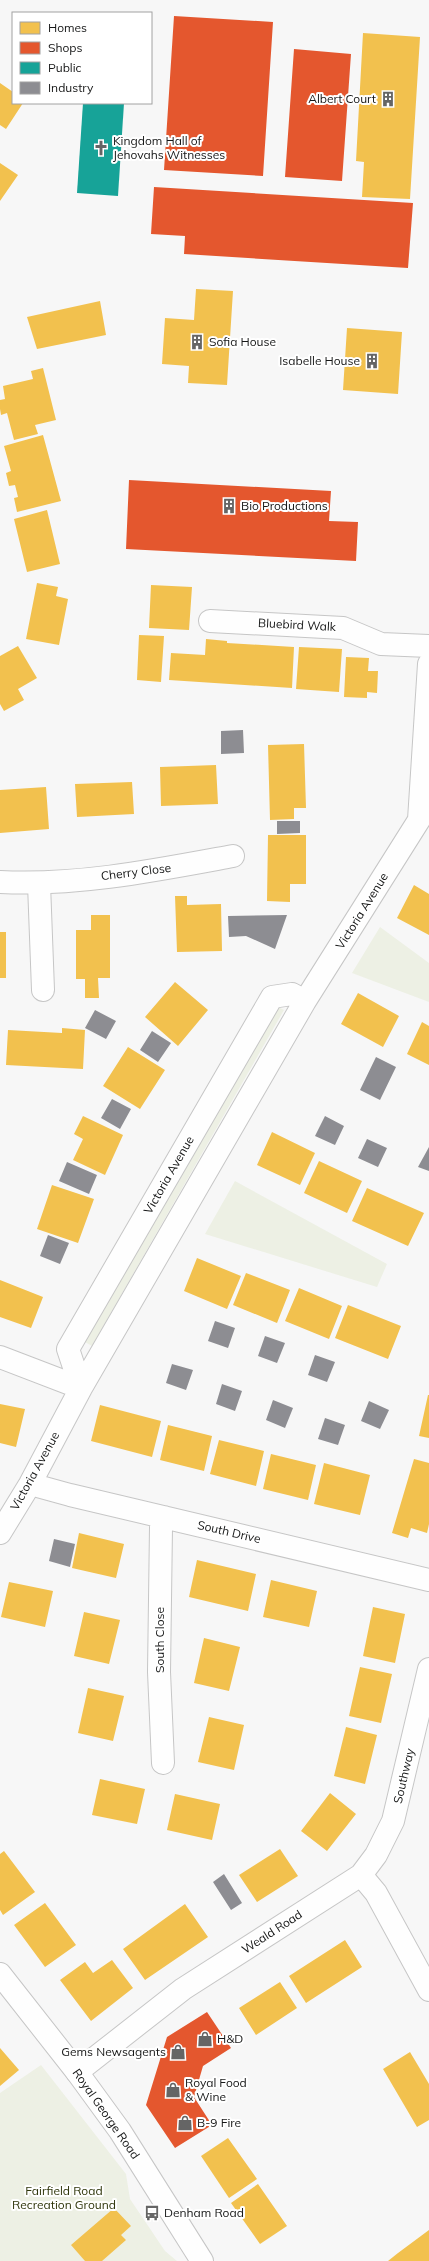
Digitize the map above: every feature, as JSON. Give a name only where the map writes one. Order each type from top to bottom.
[{"type":"street","name":"Bluebird Walk","points":[[210,621],[343,628],[380,644],[429,646]]},
{"type":"street","points":[[428,720],[429,664]]},
{"type":"street","name":"Victoria Avenue","points":[[0,1533],[30,1484],[81,1388],[305,1002],[419,820],[428,720]]},
{"type":"street","name":"Cherry Close","points":[[0,882],[39,884],[169,868],[233,856]]},
{"type":"street","points":[[39,884],[43,990]]},
{"type":"street","name":"Victoria Avenue","points":[[81,1388],[68,1349],[272,997],[292,994],[305,1002]]},
{"type":"street","points":[[0,1357],[81,1388]]},
{"type":"street","name":"South Drive","points":[[30,1484],[429,1580]]},
{"type":"street","name":"South Close","points":[[163,1763],[159,1672],[161,1527],[164,1517]]},
{"type":"street","name":"Southway","points":[[361,1875],[376,1855],[393,1821],[429,1669]]},
{"type":"street","points":[[361,1875],[376,1893],[429,1990]]},
{"type":"street","name":"Weald Road","points":[[78,2072],[183,1989],[361,1875]]},
{"type":"street","name":"Royal George Road","points":[[0,1974],[78,2072],[120,2131],[202,2261]]},
{"type":"green space","points":[[380,927],[429,963],[429,1002],[352,973]]},
{"type":"green space","points":[[278,1007],[284,1010],[92,1346],[85,1342]]},
{"type":"green space","points":[[235,1181],[387,1264],[377,1287],[205,1234]]},
{"type":"green space","name":"Fairfield Road Recreation Ground","points":[[41,2065],[126,2174],[130,2199],[165,2251],[177,2261],[0,2261],[0,2093]]},
{"type":"building: Homes","name":"Albert Court","points":[[363,33],[420,37],[410,199],[362,197],[364,162],[356,161]]},
{"type":"building: Homes","points":[[0,83],[12,91],[12,104],[22,104],[6,129],[0,125]]},
{"type":"building: Homes","points":[[0,163],[18,175],[0,201]]},
{"type":"building: Homes","name":"Sofia House","points":[[196,289],[233,291],[227,385],[188,383],[189,366],[162,364],[165,318],[194,320]]},
{"type":"building: Homes","points":[[100,301],[106,335],[37,349],[27,317]]},
{"type":"building: Homes","name":"Isabelle House","points":[[347,328],[402,332],[398,394],[343,390]]},
{"type":"building: Homes","points":[[43,368],[56,420],[35,425],[38,434],[14,440],[7,413],[1,415],[0,400],[5,399],[3,386],[33,379],[31,371]]},
{"type":"building: Homes","points":[[43,435],[61,501],[17,512],[14,498],[18,497],[15,485],[9,486],[6,473],[11,471],[4,446]]},
{"type":"building: Homes","points":[[47,510],[60,564],[27,572],[14,519]]},
{"type":"building: Homes","points":[[37,583],[58,587],[56,596],[68,599],[59,645],[26,639]]},
{"type":"building: Homes","points":[[151,585],[192,587],[189,630],[149,628]]},
{"type":"building: Homes","points":[[139,635],[164,636],[161,682],[137,680]]},
{"type":"building: Homes","points":[[206,639],[227,641],[227,643],[294,647],[292,688],[169,680],[171,653],[205,655]]},
{"type":"building: Homes","points":[[18,646],[37,678],[18,689],[24,700],[4,711],[0,704],[0,656]]},
{"type":"building: Homes","points":[[299,647],[342,649],[339,692],[296,689]]},
{"type":"building: Homes","points":[[346,657],[369,658],[368,671],[378,671],[377,693],[367,692],[367,698],[344,697]]},
{"type":"building: Homes","points":[[304,744],[306,808],[294,808],[294,819],[270,820],[268,745]]},
{"type":"building: Homes","points":[[216,765],[218,804],[161,806],[160,767]]},
{"type":"building: Homes","points":[[132,782],[134,814],[77,817],[75,784]]},
{"type":"building: Homes","points":[[46,787],[49,829],[0,833],[0,790]]},
{"type":"building: Homes","points":[[268,835],[306,835],[306,884],[290,884],[290,902],[267,901]]},
{"type":"building: Homes","points":[[414,885],[429,894],[429,935],[397,918]]},
{"type":"building: Homes","points":[[175,896],[187,896],[187,905],[221,904],[222,951],[177,952]]},
{"type":"building: Homes","points":[[91,915],[110,915],[110,978],[98,978],[99,998],[85,998],[85,979],[76,979],[76,930],[91,930]]},
{"type":"building: Homes","points":[[0,932],[6,932],[6,978],[0,978]]},
{"type":"building: Homes","points":[[175,982],[208,1010],[178,1046],[145,1017]]},
{"type":"building: Homes","points":[[358,993],[399,1016],[383,1047],[341,1024]]},
{"type":"building: Homes","points":[[422,1022],[429,1026],[429,1065],[407,1054]]},
{"type":"building: Homes","points":[[62,1028],[85,1030],[83,1069],[6,1065],[8,1030],[62,1033]]},
{"type":"building: Homes","points":[[128,1047],[165,1070],[140,1109],[103,1086]]},
{"type":"building: Homes","points":[[83,1116],[123,1135],[105,1175],[73,1160],[83,1139],[74,1134]]},
{"type":"building: Homes","points":[[272,1132],[315,1153],[300,1185],[257,1165]]},
{"type":"building: Homes","points":[[319,1161],[362,1181],[347,1213],[304,1193]]},
{"type":"building: Homes","points":[[52,1185],[94,1199],[78,1243],[37,1229]]},
{"type":"building: Homes","points":[[367,1188],[424,1213],[408,1246],[352,1221]]},
{"type":"building: Homes","points":[[197,1258],[241,1276],[227,1309],[184,1291]]},
{"type":"building: Homes","points":[[246,1273],[290,1290],[277,1323],[233,1305]]},
{"type":"building: Homes","points":[[0,1280],[43,1297],[31,1328],[0,1317]]},
{"type":"building: Homes","points":[[299,1288],[342,1306],[329,1339],[285,1321]]},
{"type":"building: Homes","points":[[348,1305],[401,1326],[388,1359],[335,1338]]},
{"type":"building: Homes","points":[[429,1395],[429,1438],[419,1436]]},
{"type":"building: Homes","points":[[0,1404],[25,1409],[16,1447],[0,1443]]},
{"type":"building: Homes","points":[[100,1405],[161,1421],[152,1457],[91,1441]]},
{"type":"building: Homes","points":[[168,1425],[212,1436],[204,1471],[160,1460]]},
{"type":"building: Homes","points":[[219,1440],[264,1451],[256,1486],[210,1474]]},
{"type":"building: Homes","points":[[271,1454],[316,1465],[308,1500],[263,1489]]},
{"type":"building: Homes","points":[[414,1459],[429,1463],[429,1524],[427,1533],[411,1528],[408,1538],[392,1533]]},
{"type":"building: Homes","points":[[324,1463],[370,1475],[360,1515],[314,1504]]},
{"type":"building: Homes","points":[[79,1533],[124,1544],[116,1578],[72,1568]]},
{"type":"building: Homes","points":[[197,1560],[256,1574],[248,1611],[189,1597]]},
{"type":"building: Homes","points":[[271,1580],[317,1591],[309,1627],[263,1617]]},
{"type":"building: Homes","points":[[9,1582],[53,1591],[45,1627],[1,1617]]},
{"type":"building: Homes","points":[[373,1607],[405,1614],[395,1663],[363,1656]]},
{"type":"building: Homes","points":[[84,1612],[120,1620],[109,1664],[74,1656]]},
{"type":"building: Homes","points":[[204,1638],[240,1647],[229,1691],[194,1683]]},
{"type":"building: Homes","points":[[360,1667],[392,1674],[381,1723],[349,1716]]},
{"type":"building: Homes","points":[[88,1688],[124,1696],[113,1741],[78,1733]]},
{"type":"building: Homes","points":[[209,1717],[244,1725],[234,1770],[198,1762]]},
{"type":"building: Homes","points":[[346,1727],[377,1735],[365,1784],[334,1776]]},
{"type":"building: Homes","points":[[100,1779],[145,1789],[137,1824],[92,1815]]},
{"type":"building: Homes","points":[[330,1793],[356,1814],[327,1851],[301,1831]]},
{"type":"building: Homes","points":[[175,1794],[220,1804],[212,1840],[167,1830]]},
{"type":"building: Homes","points":[[280,1849],[298,1876],[257,1902],[239,1875]]},
{"type":"building: Homes","points":[[4,1851],[35,1892],[3,1915],[0,1910],[0,1854]]},
{"type":"building: Homes","points":[[45,1903],[76,1945],[45,1967],[14,1925]]},
{"type":"building: Homes","points":[[185,1904],[208,1937],[145,1980],[123,1949]]},
{"type":"building: Homes","points":[[345,1940],[362,1967],[306,2003],[289,1976]]},
{"type":"building: Homes","points":[[112,1960],[133,1988],[91,2021],[60,1980],[85,1962],[93,1973]]},
{"type":"building: Homes","points":[[280,1982],[297,2008],[256,2035],[239,2008]]},
{"type":"building: Homes","points":[[0,2048],[19,2070],[0,2086]]},
{"type":"building: Homes","points":[[410,2052],[429,2084],[429,2120],[417,2127],[383,2069]]},
{"type":"building: Homes","points":[[228,2138],[257,2179],[229,2198],[201,2156]]},
{"type":"building: Homes","points":[[258,2184],[287,2226],[260,2244],[231,2203]]},
{"type":"building: Homes","points":[[114,2208],[131,2226],[121,2235],[126,2240],[102,2261],[85,2261],[71,2245]]},
{"type":"building: Homes","points":[[429,2230],[429,2261],[388,2261],[398,2253]]},
{"type":"building: Shops","points":[[174,16],[273,22],[263,176],[164,170]]},
{"type":"building: Shops","points":[[294,49],[351,54],[342,181],[285,177]]},
{"type":"building: Shops","points":[[154,187],[413,203],[408,268],[184,254],[185,236],[151,234]]},
{"type":"building: Shops","name":"Bio Productions","points":[[129,480],[331,491],[329,521],[358,522],[356,561],[126,549]]},
{"type":"building: Shops","points":[[207,2012],[231,2048],[203,2066],[194,2097],[212,2125],[175,2148],[146,2105],[167,2037]]},
{"type":"building: Public","name":"Kingdom Hall of Jehovahs Witnesses","points":[[83,104],[124,104],[118,196],[77,193]]},
{"type":"building: Industry","points":[[243,730],[244,753],[221,754],[221,731]]},
{"type":"building: Industry","points":[[277,821],[300,821],[300,833],[277,834]]},
{"type":"building: Industry","points":[[287,915],[275,949],[246,936],[229,937],[228,916]]},
{"type":"building: Industry","points":[[95,1010],[116,1021],[106,1039],[85,1028]]},
{"type":"building: Industry","points":[[152,1031],[171,1043],[158,1062],[140,1050]]},
{"type":"building: Industry","points":[[376,1057],[396,1067],[380,1100],[360,1090]]},
{"type":"building: Industry","points":[[112,1099],[131,1109],[120,1129],[101,1118]]},
{"type":"building: Industry","points":[[325,1116],[344,1126],[335,1145],[315,1136]]},
{"type":"building: Industry","points":[[367,1139],[387,1148],[378,1167],[358,1158]]},
{"type":"building: Industry","points":[[429,1147],[429,1171],[418,1167]]},
{"type":"building: Industry","points":[[67,1162],[97,1175],[89,1194],[59,1181]]},
{"type":"building: Industry","points":[[48,1235],[69,1243],[60,1264],[40,1256]]},
{"type":"building: Industry","points":[[215,1321],[235,1328],[228,1348],[208,1341]]},
{"type":"building: Industry","points":[[265,1336],[285,1343],[277,1363],[258,1356]]},
{"type":"building: Industry","points":[[315,1355],[335,1362],[327,1382],[308,1375]]},
{"type":"building: Industry","points":[[172,1364],[193,1370],[186,1390],[166,1383]]},
{"type":"building: Industry","points":[[222,1384],[242,1391],[235,1411],[216,1404]]},
{"type":"building: Industry","points":[[273,1400],[293,1408],[285,1428],[266,1420]]},
{"type":"building: Industry","points":[[369,1401],[389,1410],[380,1429],[361,1421]]},
{"type":"building: Industry","points":[[325,1418],[345,1425],[338,1445],[318,1439]]},
{"type":"building: Industry","points":[[54,1539],[75,1544],[70,1567],[49,1561]]},
{"type":"building: Industry","points":[[224,1874],[242,1903],[231,1910],[213,1882]]},
{"type":"place","name":"Albert Court","points":[[388,99]]},
{"type":"place","name":"Kingdom Hall of Jehovahs Witnesses","points":[[101,148]]},
{"type":"place","name":"Sofia House","points":[[197,342]]},
{"type":"place","name":"Isabelle House","points":[[372,361]]},
{"type":"place","name":"Bio Productions","points":[[229,506]]},
{"type":"place","name":"H&D","points":[[205,2039]]},
{"type":"place","name":"Gems Newsagents","points":[[178,2052]]},
{"type":"place","name":"Royal Food & Wine","points":[[173,2090]]},
{"type":"place","name":"B-9 Fire","points":[[185,2123]]},
{"type":"place","name":"Denham Road","points":[[152,2213]]}]
